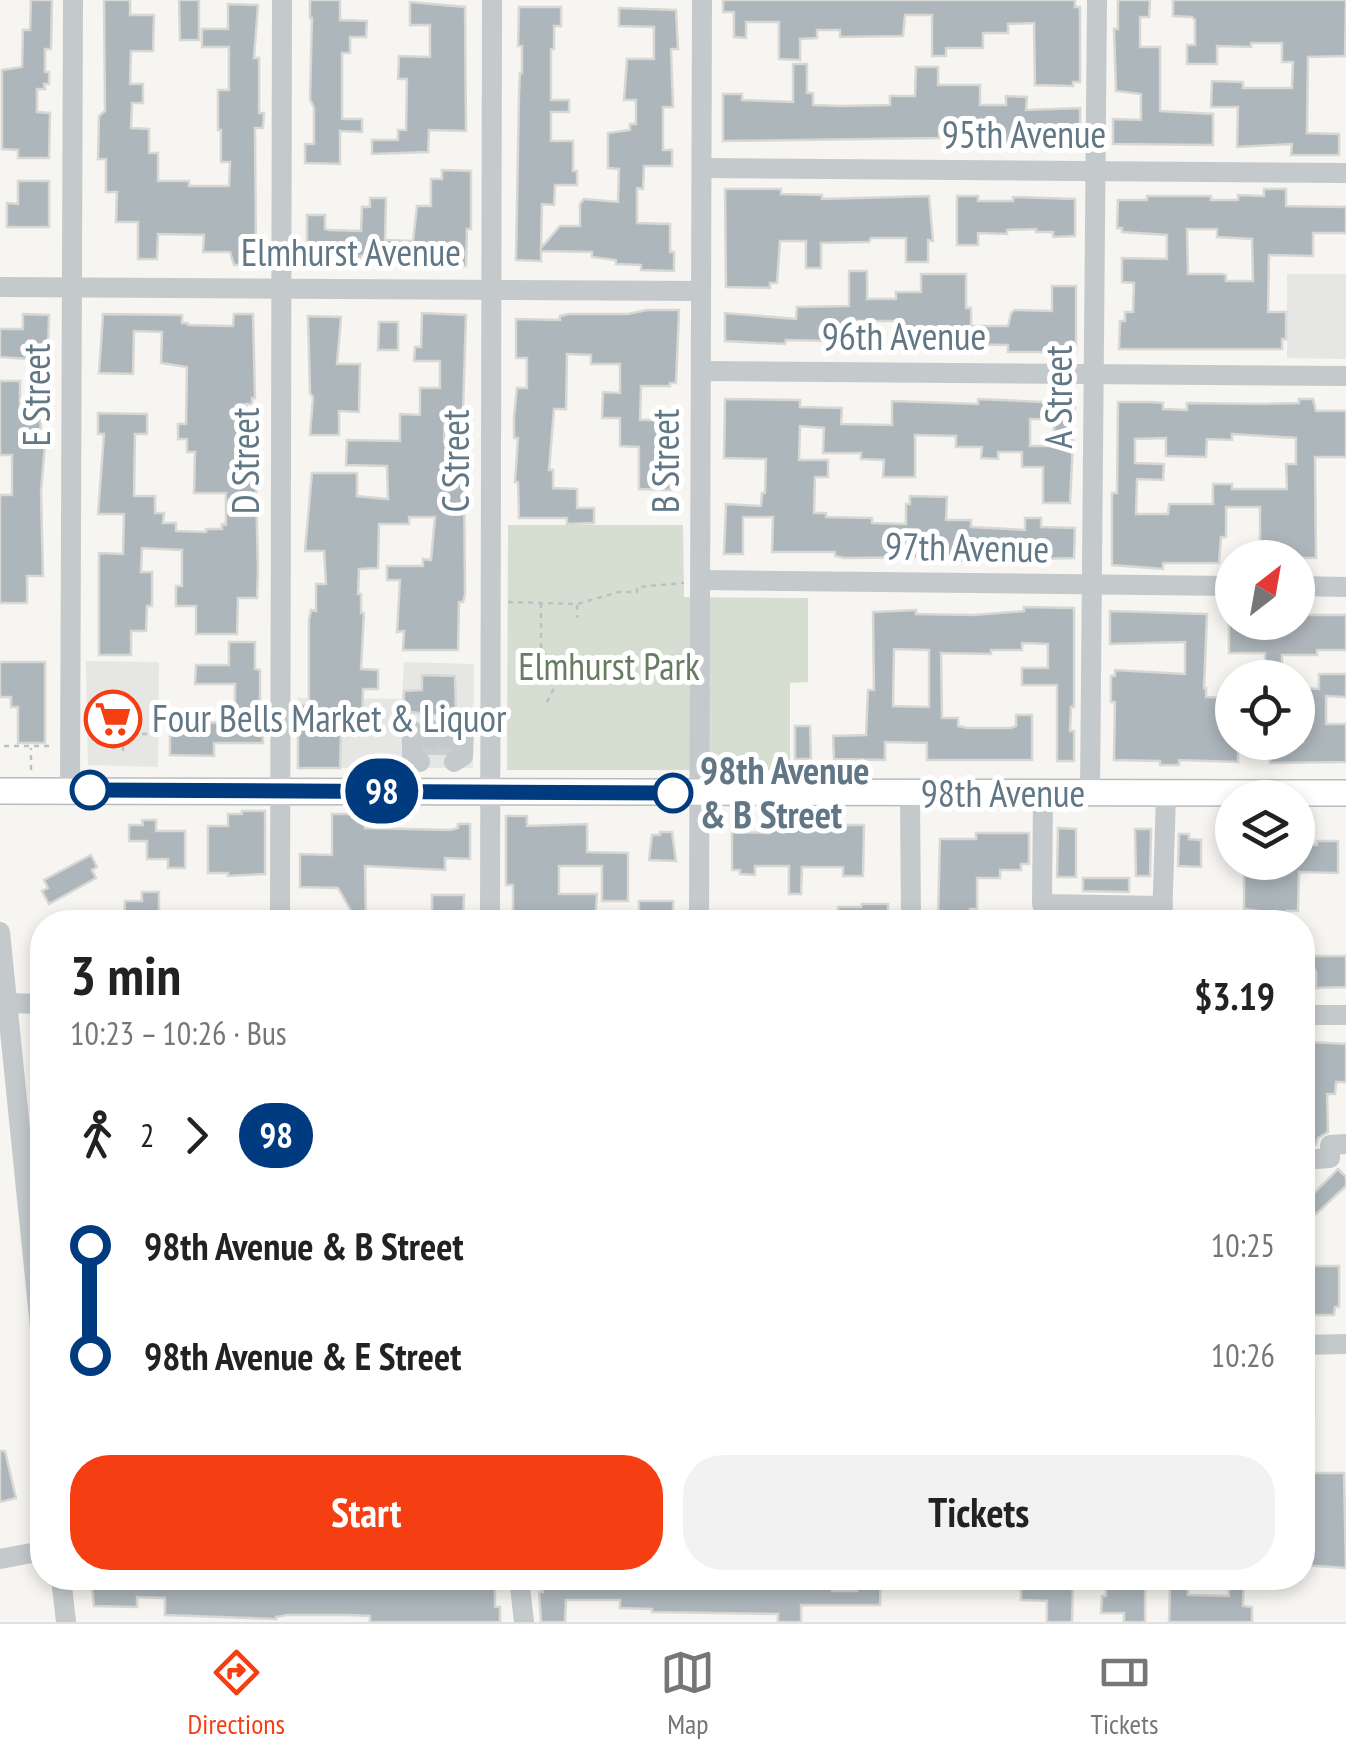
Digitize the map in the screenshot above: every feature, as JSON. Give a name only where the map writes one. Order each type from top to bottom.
[{"type":"main road","name":"98th Avenue","points":[[0,791],[1346,793]]},
{"type":"street","name":"E Street","points":[[70,790],[73,0]]},
{"type":"street","name":"D Street","points":[[280,910],[282,0]]},
{"type":"street","name":"C Street","points":[[490,910],[492,0]]},
{"type":"street","name":"B Street","points":[[699,910],[702,0]]},
{"type":"street","name":"A Street","points":[[1090,794],[1097,0]]},
{"type":"street","name":"95th Avenue","points":[[702,168],[1346,173]]},
{"type":"street","name":"Elmhurst Avenue","points":[[0,286],[702,291]]},
{"type":"street","name":"96th Avenue","points":[[702,371],[1346,376]]},
{"type":"street","name":"97th Avenue","points":[[701,580],[1215,586]]},
{"type":"street","points":[[1315,586],[1346,586]]},
{"type":"street","points":[[910,794],[911,910]]},
{"type":"street","points":[[1042,794],[1042,904],[1114,910]]},
{"type":"street","points":[[1162,910],[1166,795]]},
{"type":"street","points":[[0,932],[30,1219]]},
{"type":"street","points":[[8,1003],[30,1004]]},
{"type":"street","points":[[1315,1015],[1346,1015]]},
{"type":"street","points":[[1315,1159],[1330,1158],[1330,1145],[1346,1144]]},
{"type":"street","points":[[1315,1345],[1346,1344]]},
{"type":"street","points":[[0,1559],[30,1553]]},
{"type":"street","points":[[62,1590],[66,1622]]},
{"type":"street","points":[[520,1590],[524,1622]]},
{"type":"path","points":[[491,602],[577,604],[619,592],[637,592],[637,588],[661,588],[661,583],[701,580]]},
{"type":"path","points":[[541,603],[541,646],[557,682],[546,704]]},
{"type":"path","points":[[577,604],[577,618]]},
{"type":"path","points":[[132,734],[156,734]]},
{"type":"path","points":[[123,736],[123,753]]},
{"type":"path","points":[[4,746],[71,747]]},
{"type":"path","points":[[31,746],[31,790]]},
{"type":"shaded area","points":[[1287,274],[1346,274],[1346,359],[1287,358]]},
{"type":"shaded area","points":[[86,661],[159,662],[158,767],[88,765]]},
{"type":"shaded area","points":[[404,662],[474,664],[473,768],[297,768],[297,698],[402,699]]},
{"type":"green space","name":"Elmhurst Park","points":[[508,525],[683,525],[684,597],[808,598],[808,682],[790,683],[790,770],[507,770]]},
{"type":"building","points":[[31,0],[52,0],[51,49],[45,49],[49,84],[44,84],[45,89],[37,89],[37,112],[50,113],[49,158],[18,158],[18,150],[2,149],[2,70],[22,67],[23,30],[30,30]]},
{"type":"building","points":[[104,0],[130,0],[130,15],[154,15],[153,51],[131,51],[130,84],[143,84],[143,103],[132,103],[131,128],[149,129],[149,153],[158,153],[158,181],[189,181],[189,186],[229,186],[230,162],[221,162],[218,90],[229,90],[229,47],[202,47],[202,29],[228,29],[228,4],[258,5],[254,58],[259,58],[259,113],[264,113],[263,128],[255,128],[256,259],[252,259],[252,265],[234,265],[230,252],[203,252],[204,235],[158,234],[157,259],[138,259],[138,222],[116,222],[117,192],[106,192],[106,159],[98,159],[99,116],[105,111]]},
{"type":"building","points":[[179,0],[199,0],[199,40],[180,40]]},
{"type":"building","points":[[310,0],[340,0],[340,20],[367,21],[366,37],[350,37],[350,53],[342,53],[342,119],[362,119],[362,132],[340,131],[340,164],[305,163],[305,144],[314,144]]},
{"type":"building","points":[[723,0],[1075,0],[1075,7],[1080,7],[1080,82],[1073,82],[1073,86],[1035,85],[1034,23],[1008,24],[1008,33],[983,33],[983,48],[946,48],[946,56],[932,56],[932,15],[905,15],[903,36],[840,37],[840,30],[817,30],[817,38],[800,39],[800,60],[779,59],[779,22],[746,22],[746,38],[734,37],[734,12],[723,12]]},
{"type":"building","points":[[1118,0],[1150,0],[1149,17],[1140,17],[1140,47],[1160,47],[1160,111],[1213,114],[1213,145],[1113,144],[1113,119],[1141,120],[1141,94],[1116,91],[1114,29],[1118,29]]},
{"type":"building","points":[[1173,0],[1346,0],[1345,56],[1308,57],[1307,133],[1339,134],[1339,155],[1291,155],[1292,144],[1237,147],[1238,107],[1211,107],[1212,81],[1243,82],[1243,88],[1292,88],[1293,62],[1282,62],[1282,43],[1251,43],[1251,47],[1217,46],[1217,64],[1187,64],[1187,45],[1195,45],[1195,20],[1173,16]]},
{"type":"building","points":[[410,2],[465,7],[466,131],[429,130],[428,152],[372,154],[372,140],[398,140],[398,130],[406,130],[407,79],[398,79],[399,56],[430,57],[430,25],[410,25]]},
{"type":"building","points":[[519,7],[561,7],[561,26],[554,26],[551,49],[551,100],[569,100],[569,112],[551,112],[551,141],[573,141],[573,171],[577,171],[577,185],[555,185],[554,205],[542,204],[541,248],[560,226],[580,226],[580,204],[584,199],[618,202],[619,169],[608,168],[608,133],[630,130],[630,124],[636,124],[636,100],[624,100],[627,59],[654,59],[654,27],[619,26],[619,8],[676,10],[678,49],[671,49],[673,107],[663,107],[663,150],[672,150],[672,166],[644,166],[643,189],[637,188],[637,223],[670,224],[674,271],[641,270],[641,265],[616,264],[616,260],[592,257],[592,252],[541,251],[541,261],[516,260],[522,73]]},
{"type":"building","points":[[793,64],[807,64],[807,93],[813,93],[813,105],[841,106],[890,105],[890,96],[915,96],[916,67],[938,67],[938,85],[980,85],[980,105],[1006,105],[1006,96],[1027,97],[1026,110],[1080,108],[1080,145],[985,144],[985,132],[939,128],[939,138],[723,141],[723,94],[742,94],[742,100],[793,102]]},
{"type":"building","points":[[442,170],[471,171],[471,229],[467,229],[466,266],[432,266],[432,255],[408,255],[408,265],[390,264],[390,256],[360,256],[360,262],[307,260],[307,215],[325,215],[325,229],[361,231],[362,207],[370,207],[370,198],[386,198],[385,240],[413,241],[417,206],[431,206],[431,179],[442,179]]},
{"type":"building","points":[[18,181],[49,181],[49,227],[7,227],[7,203],[18,204]]},
{"type":"building","points":[[725,189],[781,189],[781,194],[822,195],[822,199],[929,196],[933,241],[928,240],[928,262],[906,262],[906,238],[871,238],[869,242],[821,243],[821,268],[806,268],[806,241],[780,241],[777,283],[770,283],[770,288],[726,287]]},
{"type":"building","points":[[1264,189],[1286,189],[1286,206],[1346,207],[1346,233],[1313,233],[1313,256],[1269,255],[1268,312],[1286,312],[1282,349],[1119,349],[1120,321],[1125,321],[1125,312],[1133,312],[1134,283],[1122,282],[1122,258],[1167,259],[1167,235],[1122,232],[1122,228],[1117,228],[1118,200],[1211,196],[1211,200],[1238,200],[1238,195],[1264,196]],"holes":[[[1187,229],[1217,229],[1217,237],[1252,239],[1253,281],[1226,281],[1222,274],[1188,274]]]},
{"type":"building","points":[[957,196],[978,196],[978,201],[1013,201],[1013,197],[1075,199],[1075,236],[1053,237],[1053,232],[1036,229],[1007,230],[1007,234],[978,233],[978,245],[957,245]]},
{"type":"building","points":[[849,271],[867,271],[867,299],[896,299],[896,292],[921,292],[921,274],[966,274],[966,308],[971,308],[971,326],[1008,326],[1015,310],[1052,311],[1052,286],[1076,286],[1076,352],[1008,352],[1008,345],[951,344],[951,337],[915,337],[915,346],[896,346],[896,321],[851,321],[851,348],[833,347],[833,341],[725,341],[725,313],[796,319],[797,307],[849,306]]},
{"type":"building","points":[[679,310],[676,383],[641,386],[640,420],[669,420],[670,490],[639,489],[639,447],[620,446],[620,418],[602,418],[603,392],[620,393],[620,364],[591,364],[591,355],[567,354],[566,409],[554,409],[549,470],[553,470],[553,488],[577,489],[577,508],[594,508],[594,523],[567,524],[567,518],[519,518],[514,416],[517,388],[527,388],[527,358],[516,358],[516,319],[560,320],[560,316],[569,314],[628,314]]},
{"type":"building","points":[[422,313],[466,315],[463,410],[445,410],[444,442],[460,443],[459,470],[464,470],[465,594],[463,602],[459,602],[458,650],[403,650],[404,631],[397,632],[400,580],[387,580],[387,566],[423,566],[423,559],[431,560],[435,517],[409,517],[409,524],[379,524],[378,568],[359,569],[358,594],[364,613],[361,669],[378,670],[378,689],[363,689],[362,726],[356,726],[356,731],[341,731],[340,768],[298,768],[298,705],[309,705],[309,620],[311,610],[316,611],[316,584],[326,584],[324,551],[305,551],[312,473],[357,473],[357,496],[388,499],[387,466],[346,465],[347,440],[400,441],[400,414],[420,415],[420,388],[440,388],[440,361],[414,361],[415,347],[421,347]]},
{"type":"building","points":[[23,314],[49,315],[44,360],[0,357],[0,329],[23,329]]},
{"type":"building","points":[[103,314],[182,315],[182,323],[188,325],[233,326],[234,314],[253,314],[255,398],[252,404],[246,404],[246,446],[255,446],[257,598],[238,598],[237,634],[196,634],[196,606],[176,606],[176,586],[182,586],[182,550],[142,548],[141,572],[152,572],[152,606],[147,606],[146,631],[131,631],[131,655],[99,655],[99,553],[123,554],[124,514],[98,514],[104,434],[98,434],[98,413],[147,414],[147,434],[135,434],[134,496],[155,496],[155,513],[164,513],[163,523],[176,523],[176,531],[206,532],[226,525],[226,493],[194,493],[195,452],[187,452],[187,439],[178,439],[178,424],[186,424],[187,367],[161,363],[162,332],[134,331],[133,374],[99,373]]},
{"type":"building","points":[[308,316],[341,317],[337,364],[360,364],[359,412],[339,411],[339,435],[310,435],[313,397]]},
{"type":"building","points":[[379,322],[398,322],[398,350],[378,350]]},
{"type":"building","points":[[0,381],[20,381],[20,412],[41,412],[40,444],[45,444],[41,492],[43,576],[27,576],[27,603],[0,603],[0,495],[12,495],[12,455],[0,455]]},
{"type":"building","points":[[725,399],[800,400],[800,407],[842,408],[841,424],[892,425],[892,401],[978,404],[978,399],[1075,400],[1070,503],[1043,503],[1043,467],[1022,467],[1022,452],[998,452],[998,459],[981,458],[982,447],[956,447],[956,436],[915,435],[915,477],[883,477],[884,460],[861,459],[861,453],[823,453],[824,428],[800,426],[799,460],[828,460],[828,477],[815,477],[814,513],[872,518],[872,523],[906,524],[910,496],[947,497],[946,520],[971,520],[971,527],[1025,530],[1025,518],[1041,518],[1041,527],[1075,528],[1074,558],[949,561],[949,557],[844,558],[835,556],[835,552],[772,552],[773,517],[743,517],[743,554],[724,554],[726,504],[761,506],[766,459],[724,458]],"holes":[[[1030,419],[1054,419],[1054,446],[1030,446]]]},
{"type":"building","points":[[1313,399],[1316,411],[1346,411],[1346,457],[1315,457],[1316,558],[1315,540],[1260,540],[1260,507],[1226,507],[1226,537],[1215,540],[1215,563],[1163,563],[1163,569],[1112,565],[1118,402],[1163,403],[1163,409],[1187,410],[1187,403],[1264,404]],"holes":[[[1232,434],[1296,438],[1296,464],[1286,464],[1287,489],[1232,489],[1232,484],[1213,484],[1213,504],[1169,504],[1168,514],[1136,514],[1137,479],[1163,480],[1164,464],[1135,463],[1135,439],[1166,438],[1166,456],[1206,457],[1207,439],[1232,440]]]},
{"type":"building","points":[[1024,607],[1074,608],[1074,707],[1070,731],[1074,731],[1074,761],[1057,761],[1057,685],[1022,685],[1022,668],[1048,668],[1048,644],[1022,643],[1022,650],[991,650],[991,654],[941,653],[942,718],[958,718],[958,726],[967,728],[1011,728],[1016,726],[1016,715],[1032,715],[1032,760],[927,760],[927,743],[885,742],[885,760],[834,759],[833,736],[866,735],[868,690],[874,690],[873,612],[916,610],[916,614],[974,615],[1024,611]],"holes":[[[894,649],[929,650],[929,707],[893,706]]]},
{"type":"building","points":[[1110,611],[1207,614],[1204,688],[1206,697],[1215,697],[1215,760],[1238,762],[1179,760],[1179,765],[1160,765],[1160,761],[1114,760],[1115,702],[1111,702],[1111,676],[1115,676],[1115,670],[1185,674],[1185,642],[1110,644]]},
{"type":"building","points":[[1315,615],[1346,615],[1346,650],[1282,655],[1282,660],[1265,660],[1265,653],[1229,653],[1229,640],[1315,640]]},
{"type":"building","points":[[229,642],[255,642],[263,743],[214,743],[214,756],[170,755],[170,714],[191,715],[190,722],[235,720],[235,684],[195,684],[196,665],[229,665]]},
{"type":"building","points":[[0,662],[45,662],[45,743],[18,743],[18,707],[11,707],[11,697],[0,697]]},
{"type":"building","points":[[1319,674],[1346,674],[1346,697],[1326,696],[1326,724],[1346,724],[1346,762],[1270,763],[1315,760],[1315,689],[1319,689]]},
{"type":"building","points":[[422,675],[455,676],[456,718],[404,711],[404,691],[422,690]]},
{"type":"building","name":"Four Bells Market & Liquor","points":[[94,704],[132,704],[132,736],[94,736]]},
{"type":"building","points":[[795,726],[810,726],[811,759],[795,759]]},
{"type":"building","points":[[265,811],[265,874],[208,873],[208,826],[228,826],[228,814]]},
{"type":"building","points":[[332,814],[365,814],[365,828],[450,830],[458,828],[458,824],[470,824],[470,859],[445,858],[445,870],[365,866],[366,910],[350,910],[338,888],[300,887],[300,854],[332,855]]},
{"type":"building","points":[[506,816],[527,816],[527,826],[587,824],[587,852],[628,853],[628,901],[602,901],[602,866],[559,866],[559,894],[597,894],[596,910],[513,910],[513,885],[506,885]]},
{"type":"building","points":[[142,820],[156,820],[156,831],[185,831],[185,868],[168,868],[168,859],[147,859],[147,841],[129,841],[129,825],[143,825]]},
{"type":"building","points":[[864,825],[863,876],[843,876],[843,867],[802,867],[801,894],[789,894],[789,866],[755,866],[755,875],[732,870],[732,832],[770,833],[770,827]]},
{"type":"building","points":[[1058,828],[1076,829],[1076,877],[1057,877]]},
{"type":"building","points":[[1135,829],[1151,829],[1150,876],[1136,876]]},
{"type":"building","points":[[672,832],[676,861],[649,860],[652,835]]},
{"type":"building","points":[[976,833],[1029,833],[1029,864],[1021,864],[1021,870],[1000,870],[1000,878],[977,878],[977,909],[938,910],[940,839],[976,839]]},
{"type":"building","points":[[1179,834],[1201,840],[1201,867],[1178,866]]},
{"type":"building","points":[[1317,841],[1338,841],[1338,873],[1315,872]]},
{"type":"building","points":[[91,855],[97,867],[92,870],[96,878],[49,904],[42,891],[48,888],[44,880]]},
{"type":"building","points":[[1083,878],[1129,878],[1129,892],[1083,891]]},
{"type":"building","points":[[1244,880],[1299,880],[1298,910],[1244,909]]},
{"type":"building","points":[[142,892],[159,892],[159,910],[124,910],[125,901],[142,901]]},
{"type":"building","points":[[432,895],[464,895],[463,910],[432,910]]},
{"type":"building","points":[[639,901],[673,901],[673,910],[639,910]]},
{"type":"building","points":[[888,904],[888,910],[838,910]]},
{"type":"building","points":[[1315,956],[1346,956],[1346,987],[1316,988]]},
{"type":"building","points":[[1315,1042],[1346,1044],[1346,1082],[1336,1082],[1335,1094],[1327,1094],[1328,1132],[1318,1138],[1316,1145]]},
{"type":"building","points":[[1338,1169],[1346,1177],[1346,1186],[1316,1214],[1315,1192]]},
{"type":"building","points":[[1315,1266],[1339,1266],[1339,1307],[1335,1307],[1334,1315],[1315,1315]]},
{"type":"building","points":[[0,1451],[5,1451],[16,1498],[0,1502]]},
{"type":"building","points":[[1315,1473],[1344,1473],[1346,1568],[1315,1566]]},
{"type":"building","points":[[92,1590],[495,1590],[500,1622],[370,1622],[370,1616],[347,1615],[287,1615],[276,1619],[165,1615],[165,1598],[137,1597],[137,1607],[94,1606]]},
{"type":"building","points":[[881,1590],[880,1605],[801,1605],[801,1622],[778,1622],[778,1614],[652,1612],[620,1608],[620,1600],[566,1600],[565,1622],[541,1622],[539,1592]]},
{"type":"building","points":[[1021,1590],[1073,1590],[1072,1622],[1047,1622],[1047,1601],[1021,1600]]},
{"type":"building","points":[[1106,1590],[1145,1590],[1145,1622],[1124,1622],[1124,1613],[1101,1613],[1102,1596],[1106,1596]]},
{"type":"building","points":[[1170,1590],[1188,1590],[1188,1595],[1229,1596],[1229,1590],[1244,1590],[1243,1606],[1252,1607],[1252,1622],[1169,1622]]},
{"type":"tunnel","points":[[430,739],[430,755]]},
{"type":"tunnel","points":[[447,739],[447,755]]},
{"type":"bus line","name":"98","points":[[90,790],[673,793]]},
{"type":"place","name":"Four Bells Market & Liquor","points":[[113,719]]},
{"type":"place","name":"98th Avenue & B Street","points":[[673,793]]}]
